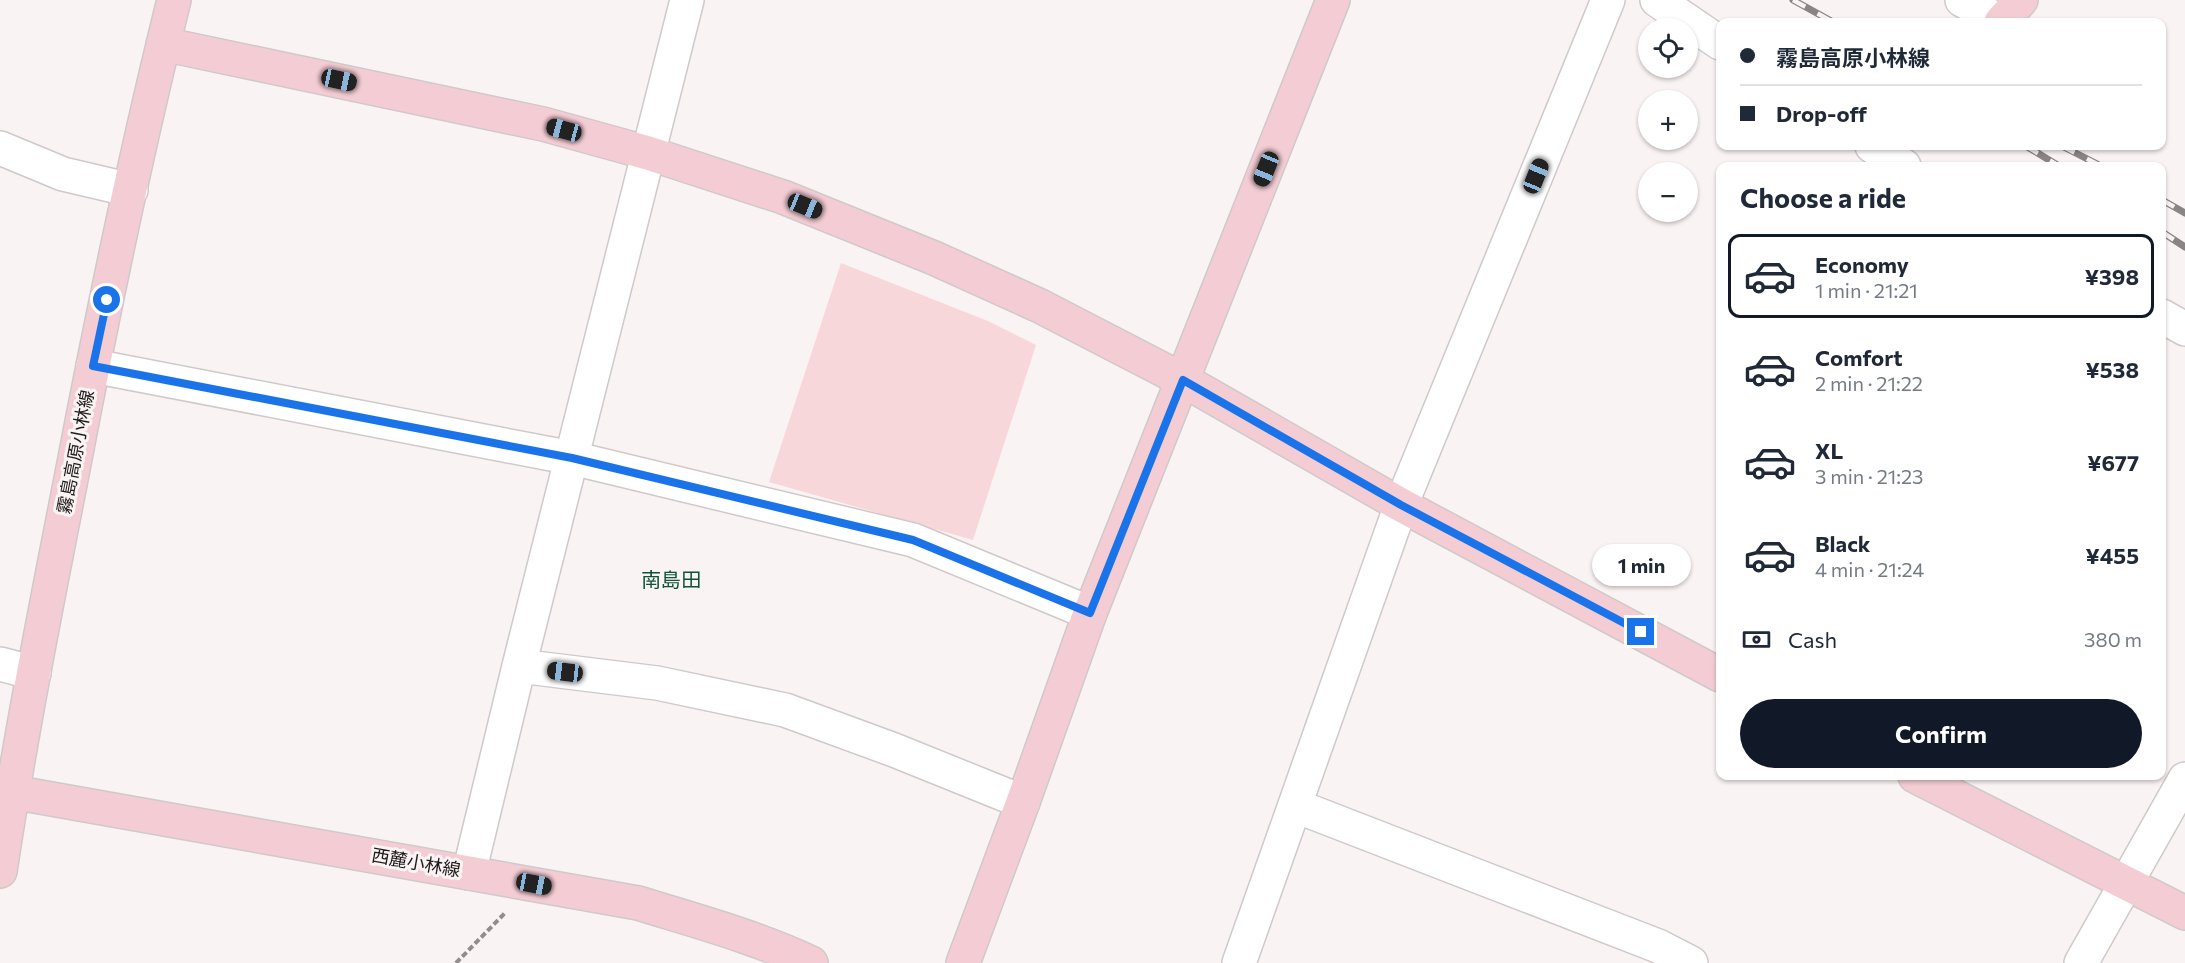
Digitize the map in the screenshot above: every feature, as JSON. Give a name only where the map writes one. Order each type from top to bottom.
[{"type":"street","name":"霧島高原小林線","points":[[0,871],[12,792],[93,366],[174,0]]},
{"type":"street","points":[[469,873],[687,0]]},
{"type":"street","points":[[963,963],[1090,613],[1333,0]]},
{"type":"street","points":[[1239,963],[1401,505],[1608,0]]},
{"type":"street","points":[[1657,0],[1716,40]]},
{"type":"street","points":[[1962,0],[2011,11]]},
{"type":"street","points":[[163,44],[543,124],[648,153],[783,197],[934,258],[1040,306],[1183,380],[1401,505],[1716,673]]},
{"type":"street","points":[[0,148],[63,174],[131,190]]},
{"type":"street","points":[[1878,150],[1898,162]]},
{"type":"street","points":[[2166,318],[2185,329]]},
{"type":"street","points":[[93,366],[572,458],[913,540],[1090,613]]},
{"type":"street","points":[[0,664],[34,673]]},
{"type":"street","points":[[519,666],[657,683],[785,710],[894,750],[1023,802]]},
{"type":"street","points":[[2081,963],[2185,779]]},
{"type":"street","points":[[1923,780],[2185,913]]},
{"type":"street","name":"西麓小林線","points":[[12,792],[638,903],[718,927],[789,952],[811,963]]},
{"type":"street","points":[[1296,806],[1658,946],[1691,963]]},
{"type":"path","points":[[456,963],[507,911],[513,881]]},
{"type":"shaded area","points":[[841,263],[988,321],[1036,345],[973,540],[769,482]]},
{"type":"railway","points":[[1793,0],[1826,18]]},
{"type":"railway","points":[[2033,150],[2052,162]]},
{"type":"railway","points":[[2070,150],[2093,162]]},
{"type":"railway","points":[[2166,202],[2185,213]]},
{"type":"railway","points":[[2166,235],[2185,247]]},
{"type":"district","name":"南島田","points":[[671,580]]},
{"type":"route","points":[[107,300],[93,366],[572,458],[913,540],[1090,613],[1183,380],[1401,505],[1641,632]]}]
